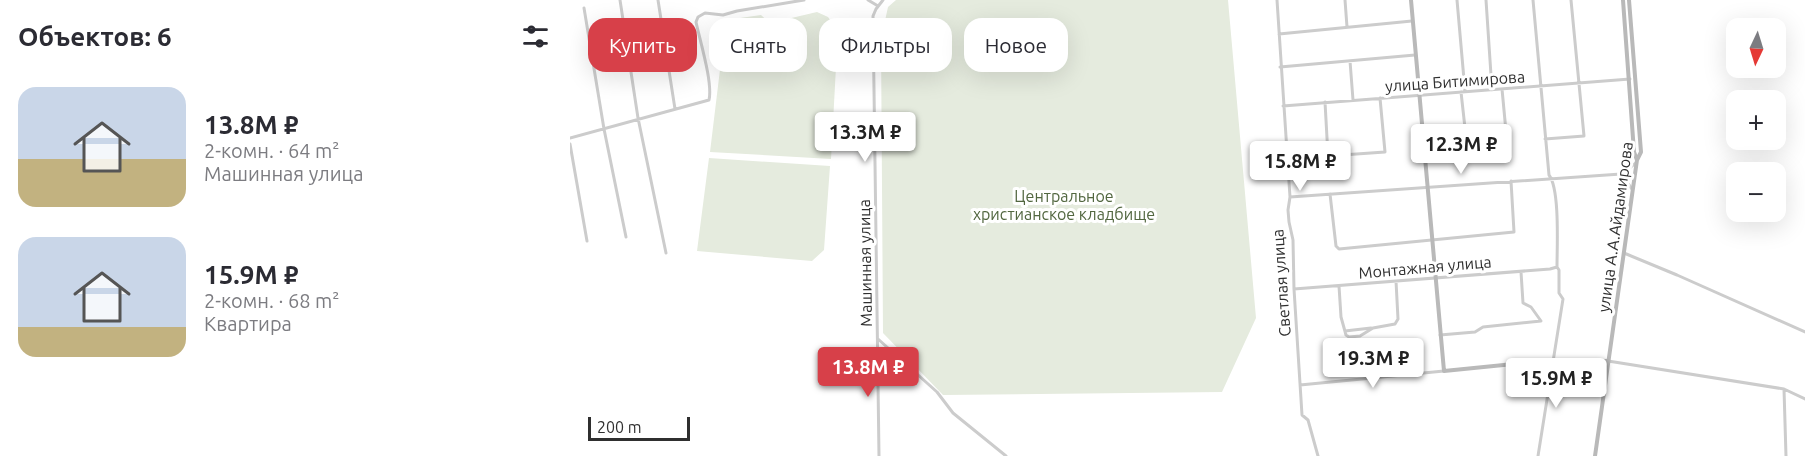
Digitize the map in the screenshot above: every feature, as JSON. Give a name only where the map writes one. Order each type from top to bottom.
[{"type":"main road","points":[[1411,0],[1444,371],[1553,360],[1608,361]]},
{"type":"main road","name":"улица А.А.Айдамирова","points":[[1595,456],[1636,162],[1623,0]]},
{"type":"main road","name":"улица А.А.Айдамирова","points":[[1629,0],[1641,152],[1636,162]]},
{"type":"main road","points":[[1634,152],[1641,152]]},
{"type":"street","points":[[620,0],[638,118],[666,253]]},
{"type":"street","points":[[658,0],[675,109]]},
{"type":"street","points":[[570,138],[709,100],[711,95],[696,22],[698,17],[705,13],[723,15],[804,0]]},
{"type":"street","points":[[868,0],[878,6],[883,0]]},
{"type":"street","name":"Светлая улица","points":[[1277,0],[1302,415],[1308,420],[1318,456]]},
{"type":"street","points":[[1345,0],[1347,27]]},
{"type":"street","points":[[1457,0],[1467,146],[1507,142],[1502,89]]},
{"type":"street","points":[[1486,0],[1492,90]]},
{"type":"street","points":[[1533,0],[1545,139],[1549,175],[1553,181],[1559,270],[1558,293],[1563,299],[1538,456]]},
{"type":"street","points":[[1545,139],[1584,136],[1571,0]]},
{"type":"street","name":"Машинная улица","points":[[878,6],[873,16],[879,456]]},
{"type":"street","points":[[584,8],[603,129],[626,237]]},
{"type":"street","points":[[1279,34],[1413,21]]},
{"type":"street","points":[[1280,67],[1415,55]]},
{"type":"street","points":[[1350,61],[1353,100]]},
{"type":"street","name":"улица Битимирова","points":[[1283,106],[1630,79]]},
{"type":"street","points":[[1325,102],[1328,156],[1385,152],[1380,98]]},
{"type":"street","points":[[570,144],[587,241]]},
{"type":"street","points":[[1290,197],[1621,174],[1636,162]]},
{"type":"street","points":[[1621,174],[1633,190]]},
{"type":"street","points":[[1330,194],[1337,248],[1432,242],[1514,232],[1511,181]]},
{"type":"street","points":[[1624,253],[1805,332]]},
{"type":"street","name":"Монтажная улица","points":[[1294,289],[1557,267]]},
{"type":"street","points":[[1440,335],[1475,332],[1483,327],[1541,321],[1531,307],[1523,303],[1521,271]]},
{"type":"street","points":[[1345,331],[1395,324],[1398,319],[1396,281]]},
{"type":"street","points":[[1339,286],[1341,317],[1347,337],[1360,336],[1373,328]]},
{"type":"street","points":[[878,339],[938,392],[953,413],[1006,456]]},
{"type":"street","points":[[1608,361],[1784,389],[1805,399]]},
{"type":"street","points":[[1300,385],[1444,371]]},
{"type":"street","points":[[1784,389],[1787,455]]},
{"type":"green space","name":"Центральное христианское кладбище","points":[[896,0],[1228,0],[1256,318],[1222,392],[943,395],[883,333],[881,72],[952,72],[952,18],[886,18],[888,7]]},
{"type":"green space","points":[[817,12],[829,18],[819,18],[819,72],[836,72],[831,159],[710,152],[720,72],[807,72],[807,18],[791,18]]},
{"type":"green space","points":[[761,15],[764,18],[740,18]]},
{"type":"green space","points":[[709,158],[830,166],[824,250],[812,261],[697,251]]}]
